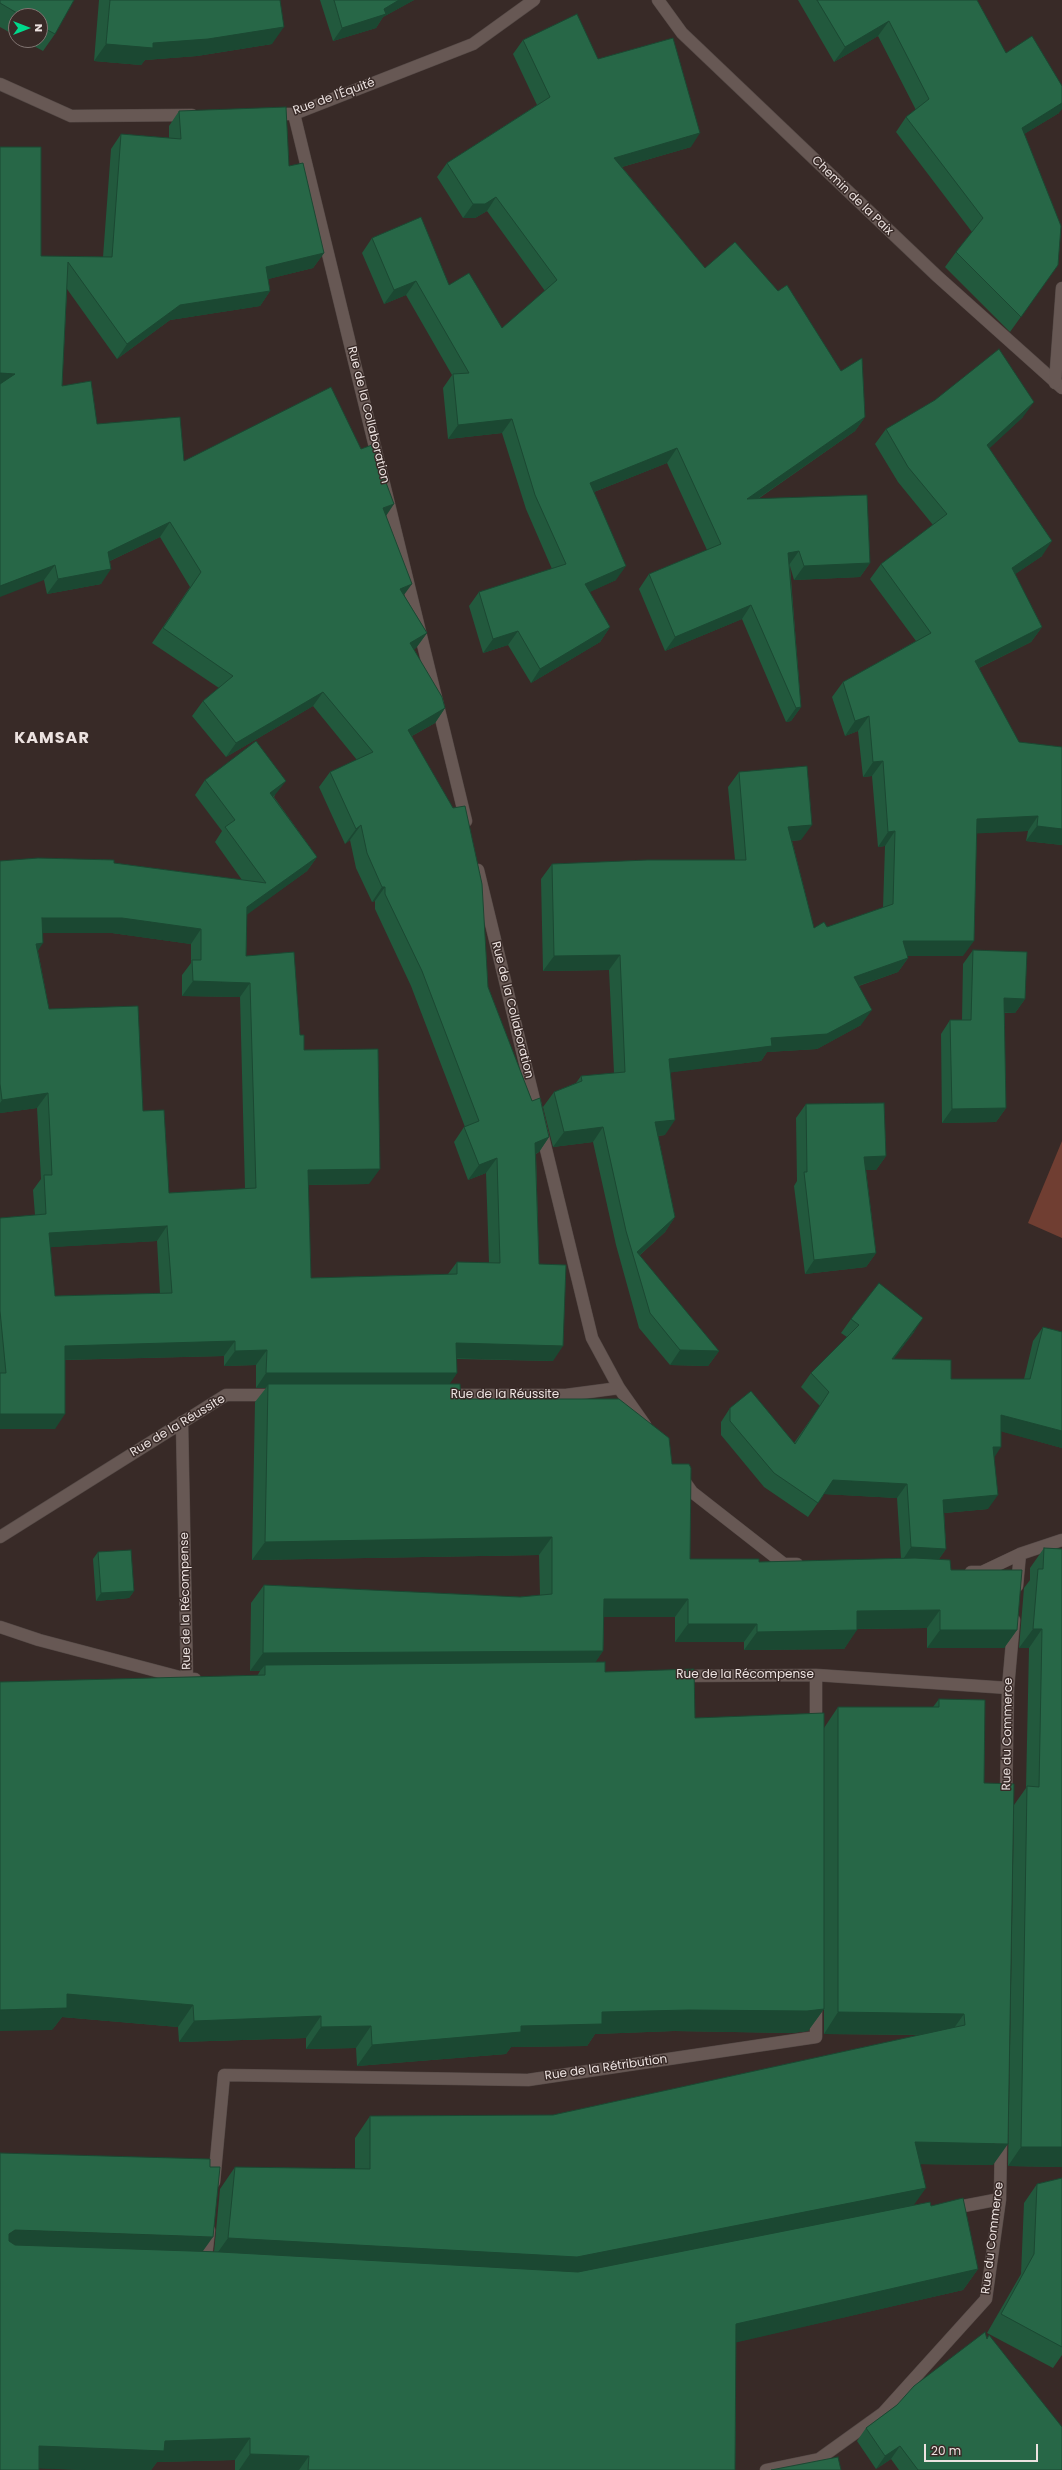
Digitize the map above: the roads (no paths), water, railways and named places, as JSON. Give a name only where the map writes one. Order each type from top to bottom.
[{"type":"street","name":"Rue de l'Équité","points":[[278,114],[294,114],[473,44],[534,0]]},
{"type":"street","name":"Chemin de la Paix","points":[[658,0],[682,33],[902,244],[1058,385]]},
{"type":"street","points":[[0,84],[71,116],[206,115]]},
{"type":"street","name":"Rue de la Collaboration","points":[[294,114],[470,834]]},
{"type":"street","points":[[1058,385],[1062,288]]},
{"type":"street","name":"Rue de la Collaboration","points":[[475,858],[592,1338],[619,1388],[651,1434]]},
{"type":"street","name":"Rue de la Réussite","points":[[432,1395],[566,1395],[619,1388]]},
{"type":"street","name":"Rue de la Réussite","points":[[0,1537],[226,1395],[290,1395]]},
{"type":"street","name":"Rue de la Récompense","points":[[182,1422],[187,1679],[211,1679]]},
{"type":"street","points":[[674,1466],[692,1492],[784,1564],[808,1565]]},
{"type":"street","points":[[958,1571],[982,1572],[1020,1554],[1062,1540]]},
{"type":"street","name":"Rue du Commerce","points":[[1006,1816],[1008,1688],[1020,1554]]},
{"type":"street","points":[[0,1627],[39,1640],[187,1679]]},
{"type":"street","points":[[816,1675],[816,1746]]},
{"type":"street","name":"Rue de la Récompense","points":[[665,1676],[816,1675],[1008,1688]]},
{"type":"street","name":"Rue de la Rétribution","points":[[212,2195],[224,2076],[528,2080],[544,2078],[816,2038],[816,1990]]},
{"type":"street","name":"Rue du Commerce","points":[[766,2470],[821,2465],[883,2413],[986,2299],[1000,2199],[1001,2127]]},
{"type":"street","points":[[938,2211],[1000,2199]]},
{"type":"street","points":[[190,2266],[209,2266],[210,2218]]},
{"type":"district","name":"KAMSAR","points":[[52,739]]}]
